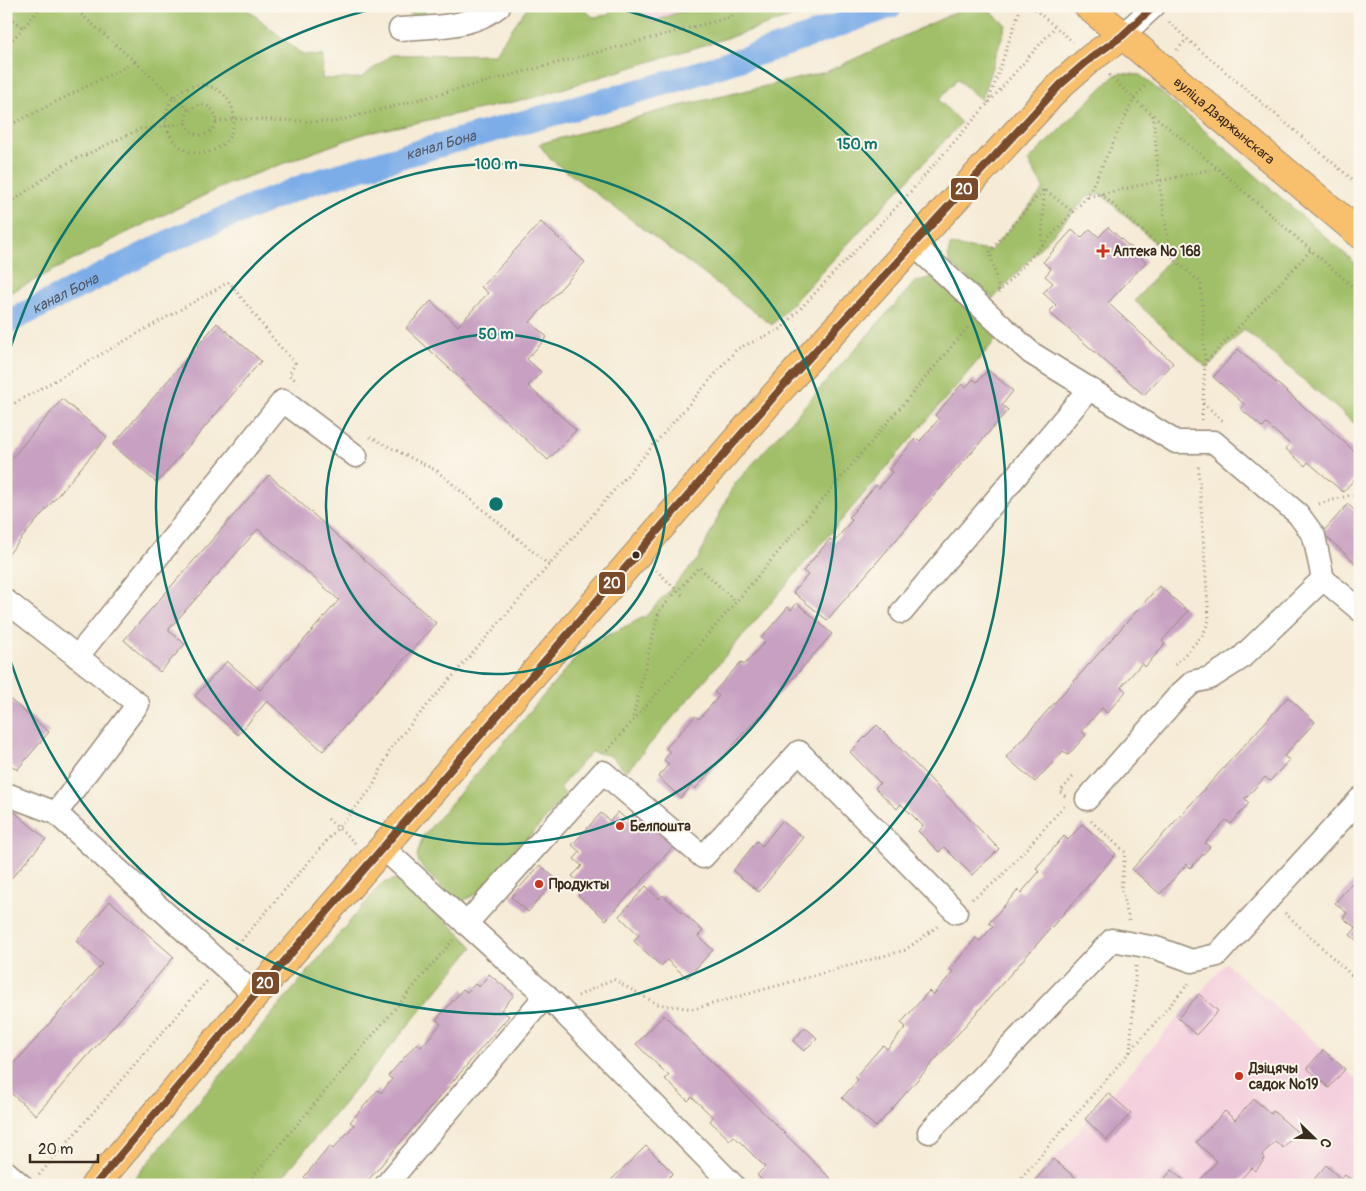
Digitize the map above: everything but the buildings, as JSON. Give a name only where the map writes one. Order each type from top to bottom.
[{"type":"main road","name":"вуліца Дзяржынскага","points":[[1088,6],[1360,234]]},
{"type":"main road","points":[[96,1185],[255,995],[784,384],[1061,84],[1091,58],[1122,36]]},
{"type":"street","points":[[463,6],[495,10]]},
{"type":"street","points":[[1122,36],[1154,6]]},
{"type":"street","points":[[400,29],[457,24],[495,10]]},
{"type":"street","points":[[913,244],[1031,354],[1176,442],[1214,442],[1298,514],[1314,536],[1323,579],[1360,610]]},
{"type":"street","points":[[902,612],[1089,389]]},
{"type":"street","points":[[77,656],[283,401],[356,456]]},
{"type":"street","points":[[1078,800],[1193,682],[1210,678],[1240,659],[1323,579]]},
{"type":"street","points":[[6,601],[138,704],[56,813]]},
{"type":"street","points":[[466,924],[603,772],[703,857],[799,752],[956,912]]},
{"type":"street","points":[[6,794],[56,813],[255,995]]},
{"type":"street","points":[[929,1132],[1112,940],[1156,948],[1192,961],[1217,955],[1360,798]]},
{"type":"street","points":[[378,852],[466,924],[551,1001],[733,1185]]},
{"type":"street","points":[[386,1185],[551,1001]]},
{"type":"street","points":[[6,1172],[29,1181]]},
{"type":"path","points":[[6,47],[42,6]]},
{"type":"path","points":[[72,6],[189,111]]},
{"type":"path","points":[[216,122],[234,120],[334,122],[731,17],[748,6]]},
{"type":"path","points":[[987,104],[1021,6]]},
{"type":"path","points":[[1031,6],[1091,58],[1134,99],[1217,168],[1360,293]]},
{"type":"path","points":[[1154,6],[1187,39],[1360,186]]},
{"type":"path","points":[[6,13],[22,28]]},
{"type":"path","points":[[29,1181],[222,964],[338,828],[372,788],[392,746],[738,349],[781,329],[905,198],[1055,27]]},
{"type":"path","points":[[6,127],[135,62]]},
{"type":"path","points":[[196,85],[208,85],[218,89],[226,96],[232,106],[234,120],[233,129],[228,140],[220,148],[209,153],[198,154],[186,151],[176,145],[169,136],[166,113],[176,94],[196,85]]},
{"type":"path","points":[[603,772],[603,755],[633,719],[736,602],[983,310],[1087,197],[1134,99]]},
{"type":"path","points":[[197,105],[207,106],[214,113],[216,122],[211,131],[202,134],[193,132],[187,123],[189,111],[197,105]]},
{"type":"path","points":[[1153,114],[1159,181],[1171,257]]},
{"type":"path","points":[[6,206],[60,168],[140,129],[166,124],[187,123]]},
{"type":"path","points":[[1087,197],[1217,168]]},
{"type":"path","points":[[1044,189],[1073,212]]},
{"type":"path","points":[[1042,246],[1044,189]]},
{"type":"path","points":[[1000,292],[990,251],[1044,189]]},
{"type":"path","points":[[1101,194],[1201,283],[1205,363],[1198,466],[1209,620]]},
{"type":"path","points":[[1205,363],[1310,250]]},
{"type":"path","points":[[638,553],[683,596]]},
{"type":"path","points":[[633,719],[659,611],[677,590],[699,567],[736,602]]},
{"type":"path","points":[[551,1001],[613,980],[657,1004],[694,1009],[905,950],[1000,878],[1078,800]]},
{"type":"path","points":[[328,818],[338,828],[378,852]]},
{"type":"path","points":[[1121,888],[1137,953],[1130,1052]]},
{"type":"path","points":[[1283,910],[1360,983]]},
{"type":"path","points":[[246,1185],[466,924]]},
{"type":"path","points":[[1015,1185],[1194,977]]},
{"type":"shaded area","points":[[633,6],[695,6],[653,22]]},
{"type":"shaded area","name":"Дзіцячы садок №19","points":[[1226,963],[1360,1082],[1360,1185],[1031,1185]]},
{"type":"green space","points":[[6,6],[243,6],[303,55],[323,56],[322,79],[361,78],[391,55],[494,54],[528,6],[580,6],[593,17],[608,15],[615,6],[633,6],[653,22],[695,6],[822,6],[743,33],[532,98],[363,134],[228,184],[124,234],[6,295]]},
{"type":"green space","points":[[399,6],[426,6],[426,11],[424,15],[415,18]]},
{"type":"green space","points":[[969,6],[984,6],[1006,25],[981,100],[957,79],[939,100],[961,123],[772,325],[550,159],[539,144],[671,108],[826,72]]},
{"type":"green space","points":[[1120,73],[1140,75],[1147,80],[1360,267],[1360,428],[1244,329],[1207,368],[1135,301],[1171,257],[1101,194],[1087,197],[993,299],[950,264],[948,256],[950,245],[990,251],[1044,189],[1028,161],[1114,76]]},
{"type":"green space","points":[[932,277],[999,336],[627,771],[609,755],[591,752],[560,787],[566,796],[479,892],[463,901],[451,896],[419,863],[417,855],[423,836],[586,646],[646,616],[698,559],[733,486],[915,282]]},
{"type":"green space","points":[[395,879],[402,879],[409,884],[473,947],[276,1185],[129,1185],[381,884]]},
{"type":"waterway","name":"канал Бона","points":[[6,323],[176,238],[308,184],[451,142],[667,83],[779,47],[891,6]]},
{"type":"transit line","name":"20","points":[[95,1185],[255,995],[784,385],[1061,84],[1091,58],[1122,36],[1154,6]]},
{"type":"place","name":"Аптека № 168","points":[[1103,251]]},
{"type":"place","name":"Белпошта","points":[[620,826]]},
{"type":"place","name":"Продукты","points":[[539,884]]},
{"type":"place","name":"Дзіцячы садок №19","points":[[1239,1076]]}]
